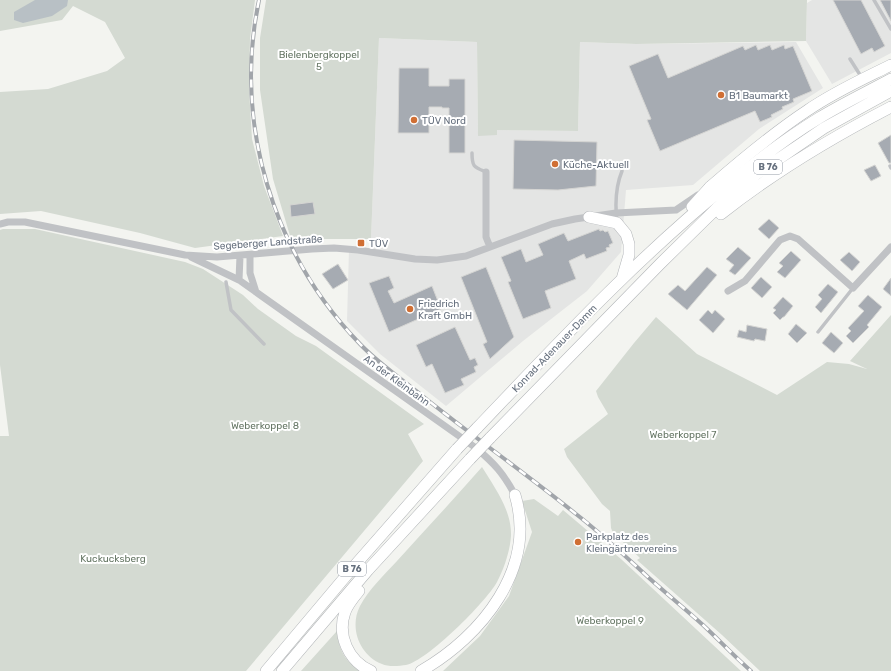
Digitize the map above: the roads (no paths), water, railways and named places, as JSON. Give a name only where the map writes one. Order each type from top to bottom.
[{"type":"main road","points":[[710,187],[778,130],[809,109],[891,65]]},
{"type":"main road","name":"Konrad-Adenauer-Damm","points":[[266,671],[356,564],[457,449],[574,326],[671,232],[765,155],[819,118],[891,79]]},
{"type":"main road","name":"Konrad-Adenauer-Damm","points":[[282,671],[368,570],[470,459],[660,264],[717,208],[755,175],[824,128],[891,91]]},
{"type":"main road","name":"B 76","points":[[660,264],[684,248],[722,214],[756,187],[785,167],[851,128],[891,107]]},
{"type":"main road","name":"B 76","points":[[671,232],[710,187]]},
{"type":"main road","points":[[589,217],[616,218],[626,234],[629,244],[629,254],[622,279]]},
{"type":"main road","points":[[421,671],[453,650],[467,637],[491,610],[506,586],[516,559],[520,539],[520,522],[514,495]]},
{"type":"main road","name":"B 76","points":[[368,570],[346,611],[342,628],[345,644],[352,657],[358,663],[371,671]]},
{"type":"street","points":[[486,172],[486,237],[490,248]]},
{"type":"street","points":[[616,218],[676,210],[710,187]]},
{"type":"street","name":"Segeberger Landstraße","points":[[0,224],[8,222],[25,222],[185,255],[218,257],[240,256],[306,249],[334,248],[358,250],[415,259],[437,260],[466,256],[552,224],[589,217]]},
{"type":"street","points":[[728,292],[745,281],[780,240],[790,236],[798,239],[854,288],[891,247]]},
{"type":"street","name":"An der Kleinbahn","points":[[185,255],[239,280],[476,448],[492,462],[505,477],[514,495]]},
{"type":"street","points":[[250,255],[250,273],[257,292]]},
{"type":"street","points":[[239,280],[240,256]]},
{"type":"lane","points":[[874,0],[891,30]]},
{"type":"lane","points":[[850,59],[863,79]]},
{"type":"lane","points":[[472,153],[472,163],[476,167],[486,172]]},
{"type":"lane","points":[[616,218],[618,182],[622,171]]},
{"type":"lane","points":[[226,282],[231,310],[264,344]]},
{"type":"lane","points":[[818,332],[854,288]]},
{"type":"railway","points":[[259,0],[252,46],[252,93],[257,139],[267,184],[283,228],[304,270],[330,308],[360,344],[391,372],[595,529],[703,625],[751,671]]},
{"type":"place","name":"B1 Baumarkt","points":[[721,95]]},
{"type":"place","name":"TÜV Nord","points":[[414,120]]},
{"type":"place","name":"Küche-Aktuell","points":[[555,164]]},
{"type":"place","name":"TÜV","points":[[361,243]]},
{"type":"place","name":"Friedrich Kraft GmbH","points":[[410,309]]},
{"type":"place","name":"Parkplatz des Kleingärtnervereins","points":[[578,542]]},
{"type":"park label","name":"Bielenbergkoppel 5","points":[[319,60]]},
{"type":"park label","name":"Weberkoppel 8","points":[[265,425]]},
{"type":"park label","name":"Weberkoppel 7","points":[[683,434]]},
{"type":"park label","name":"Kuckucksberg","points":[[113,558]]},
{"type":"park label","name":"Weberkoppel 9","points":[[610,620]]}]
